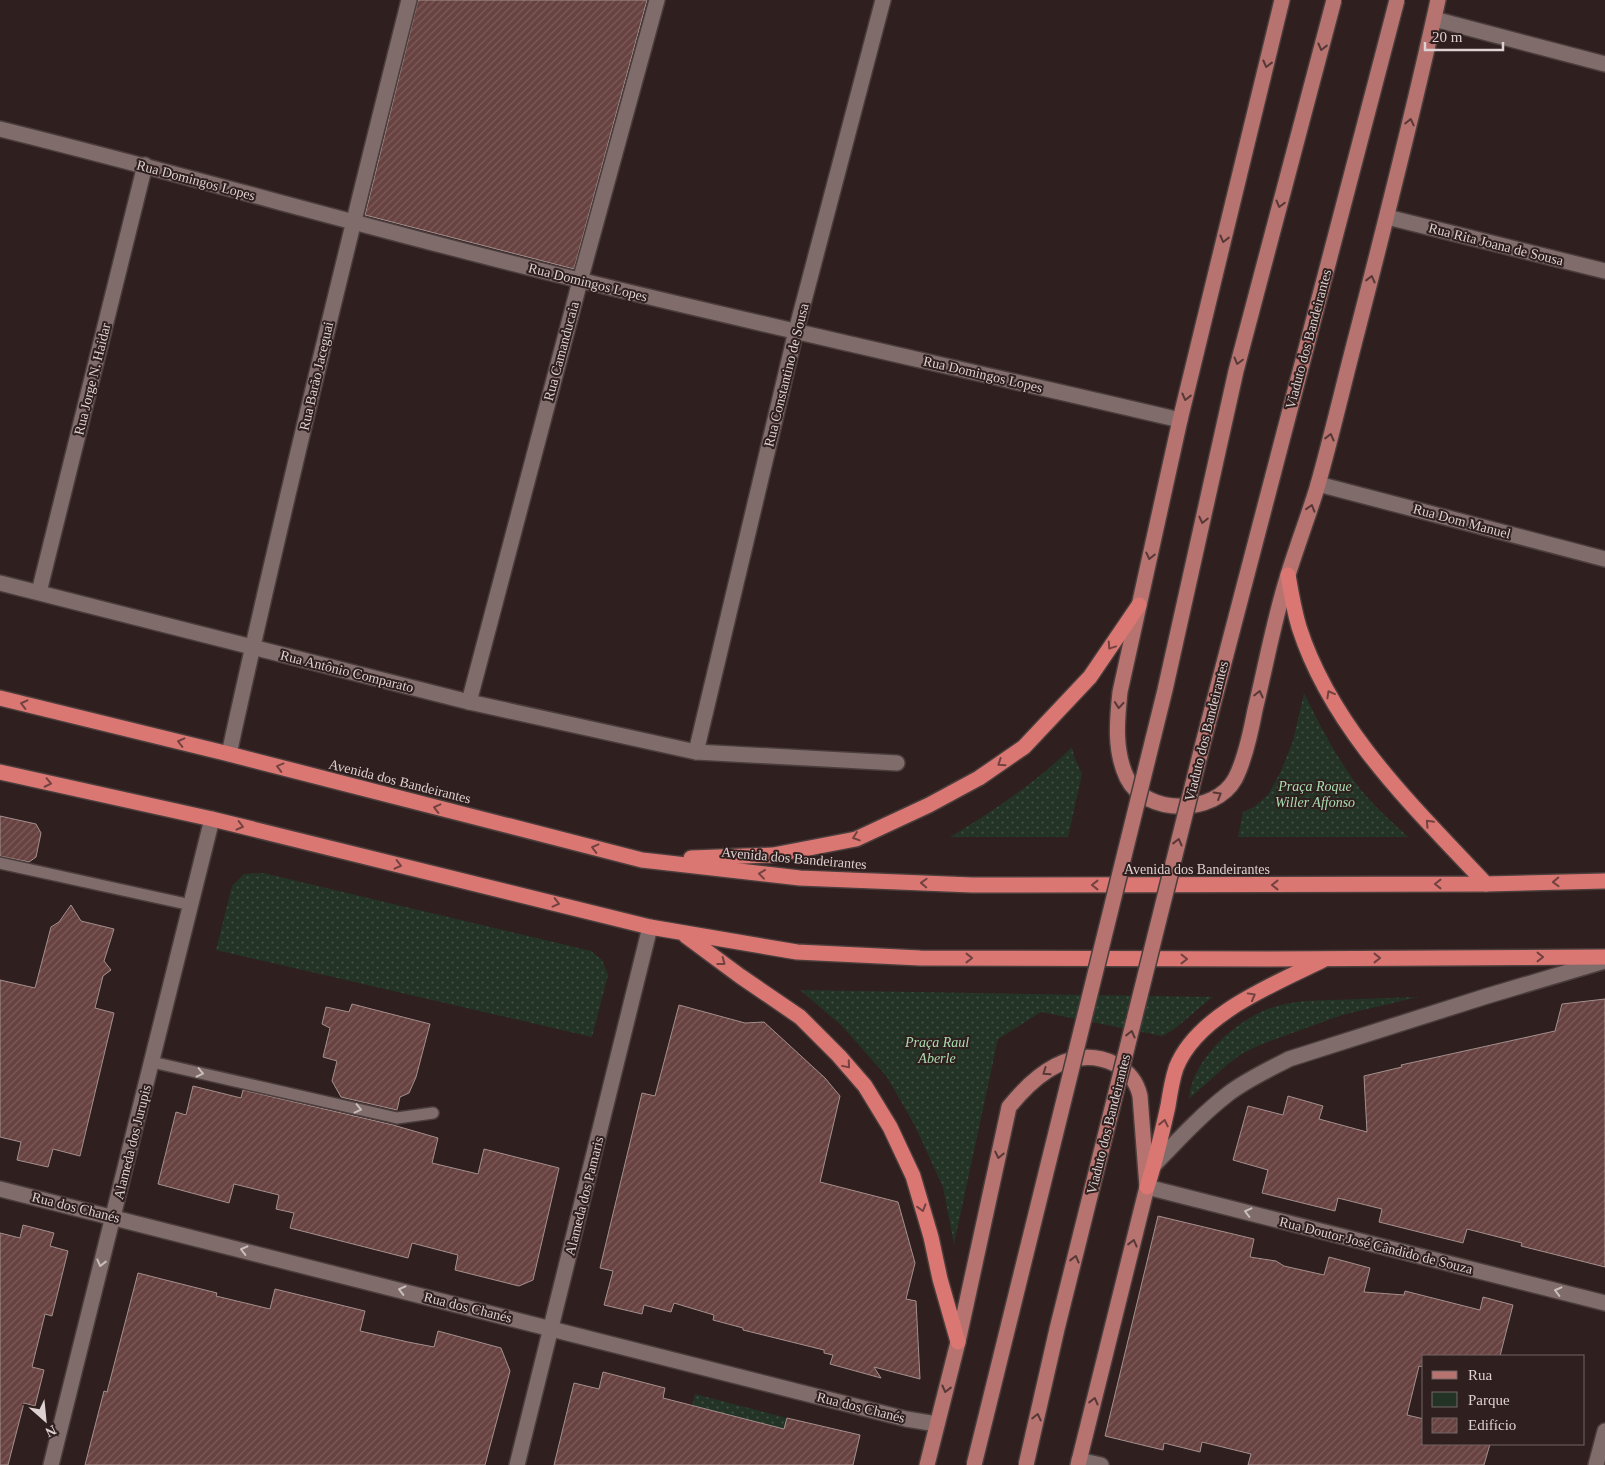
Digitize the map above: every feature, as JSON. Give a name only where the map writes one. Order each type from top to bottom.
[{"type":"highway","points":[[1288,575],[1299,628],[1313,662],[1338,707],[1362,744],[1402,793],[1486,884]]},
{"type":"highway","points":[[642,860],[773,855],[856,838],[929,805],[979,778],[1024,747],[1090,677],[1139,605]]},
{"type":"highway","name":"Avenida dos Bandeirantes","points":[[0,698],[229,754],[642,860],[800,878],[972,885],[1486,884],[1605,881]]},
{"type":"highway","points":[[0,772],[212,819],[650,927],[797,952],[920,958],[1605,957]]},
{"type":"highway","points":[[683,933],[740,976],[800,1017],[840,1056],[865,1086],[890,1127],[913,1176],[958,1342]]},
{"type":"highway","points":[[1147,1187],[1155,1164],[1176,1068],[1187,1049],[1210,1024],[1236,1006],[1328,958]]},
{"type":"main road","points":[[1282,0],[1180,420],[1120,692],[1116,729],[1121,764],[1128,780],[1142,795],[1160,805],[1187,807],[1209,800],[1227,790],[1236,778],[1248,741],[1288,575],[1304,532],[1318,484],[1387,217],[1438,0]]},
{"type":"main road","points":[[974,1465],[1165,690],[1236,372],[1334,0]]},
{"type":"main road","name":"Viaduto dos Bandeirantes","points":[[1026,1465],[1057,1329],[1202,747],[1397,0]]},
{"type":"main road","points":[[927,1465],[958,1342],[1009,1107],[1024,1089],[1054,1066],[1076,1058],[1108,1061],[1124,1068],[1138,1088],[1147,1187],[1078,1463]]},
{"type":"street","name":"Rua Camanducaia","points":[[468,702],[657,0]]},
{"type":"street","name":"Rua Constantino de Sousa","points":[[696,752],[796,331],[883,0]]},
{"type":"street","name":"Rua Barão Jaceguai","points":[[229,754],[252,647],[406,1]]},
{"type":"street","points":[[1434,19],[1605,64]]},
{"type":"street","name":"Rua Domingos Lopes","points":[[0,129],[145,165],[352,223],[580,281],[1180,420]]},
{"type":"street","name":"Rua Jorge N. Haidar","points":[[39,592],[145,165]]},
{"type":"street","name":"Rua Rita Joana de Sousa","points":[[1387,217],[1605,270]]},
{"type":"street","name":"Rua Dom Manuel","points":[[1318,484],[1605,559]]},
{"type":"street","name":"Rua Antônio Comparato","points":[[0,583],[468,702],[696,752],[896,763]]},
{"type":"street","name":"Alameda dos Jurupis","points":[[51,1465],[212,819]]},
{"type":"street","name":"Alameda dos Pamaris","points":[[517,1465],[650,927]]},
{"type":"street","points":[[1155,1164],[1186,1132],[1229,1093],[1289,1059],[1487,996],[1605,962]]},
{"type":"street","name":"Rua Doutor José Cândido de Souza","points":[[1147,1187],[1605,1302]]},
{"type":"street","name":"Rua dos Chanés","points":[[0,1189],[906,1418],[937,1424]]},
{"type":"street","points":[[1596,1465],[1605,1432]]},
{"type":"street","points":[[1078,1463],[1101,1465]]},
{"type":"lane","points":[[0,863],[191,905]]},
{"type":"lane","points":[[152,1062],[397,1118],[433,1113]]},
{"type":"green space","name":"Praça Roque Willer Affonso","points":[[1304,693],[1330,743],[1353,779],[1372,802],[1408,837],[1238,837],[1243,812],[1254,807],[1268,795],[1281,771],[1293,741]]},
{"type":"green space","points":[[1072,747],[1082,774],[1068,837],[950,837],[1014,795]]},
{"type":"green space","points":[[263,873],[591,951],[602,960],[608,975],[592,1037],[216,950],[232,886],[244,874]]},
{"type":"green space","name":"Praça Raul Aberle","points":[[800,990],[1213,997],[1176,1028],[1162,1036],[1041,1012],[998,1039],[954,1244],[943,1187],[915,1126],[887,1077],[842,1026]]},
{"type":"green space","points":[[1418,997],[1342,1015],[1262,1044],[1243,1053],[1228,1064],[1189,1099],[1197,1071],[1215,1046],[1238,1026],[1263,1011],[1288,1003],[1304,1001]]},
{"type":"green space","points":[[695,1394],[787,1418],[784,1429],[692,1406]]},
{"type":"building","points":[[418,0],[647,0],[574,269],[365,215]]},
{"type":"building","points":[[0,816],[36,824],[41,833],[36,857],[29,862],[0,856]]},
{"type":"building","points":[[71,905],[81,921],[114,929],[104,961],[111,970],[103,976],[95,1008],[114,1013],[80,1156],[53,1149],[48,1167],[17,1160],[21,1142],[0,1137],[0,980],[35,988],[51,927],[59,922]]},
{"type":"building","points":[[1605,999],[1605,1267],[1521,1246],[1522,1243],[1467,1229],[1463,1243],[1379,1222],[1382,1209],[1338,1198],[1335,1211],[1262,1193],[1268,1170],[1233,1160],[1248,1106],[1283,1115],[1288,1096],[1323,1106],[1319,1119],[1367,1132],[1364,1076],[1402,1067],[1401,1065],[1555,1031],[1562,1004]]},
{"type":"building","points":[[352,1004],[430,1024],[416,1077],[409,1093],[400,1097],[397,1110],[341,1097],[332,1081],[337,1061],[323,1057],[330,1028],[322,1024],[326,1007],[349,1012]]},
{"type":"building","points":[[679,1005],[745,1023],[764,1022],[825,1078],[840,1096],[820,1182],[898,1202],[915,1263],[906,1299],[916,1301],[920,1379],[874,1367],[881,1378],[830,1364],[833,1355],[824,1353],[824,1350],[743,1330],[743,1328],[713,1320],[714,1315],[674,1303],[671,1312],[644,1305],[642,1314],[604,1305],[613,1271],[600,1268],[642,1093],[655,1096]]},
{"type":"building","points":[[193,1086],[241,1098],[243,1090],[393,1125],[438,1138],[432,1163],[478,1174],[484,1149],[559,1168],[533,1280],[519,1286],[455,1270],[458,1255],[412,1243],[408,1258],[290,1228],[294,1213],[276,1209],[279,1195],[234,1184],[229,1203],[158,1184],[176,1112],[186,1115]]},
{"type":"building","points":[[1158,1216],[1254,1239],[1250,1257],[1276,1261],[1284,1266],[1324,1275],[1329,1257],[1370,1268],[1364,1292],[1404,1295],[1405,1291],[1480,1310],[1483,1297],[1513,1305],[1500,1355],[1422,1355],[1422,1367],[1419,1366],[1407,1415],[1422,1419],[1422,1445],[1490,1445],[1484,1465],[1248,1465],[1251,1454],[1202,1442],[1200,1452],[1164,1443],[1163,1450],[1105,1436]]},
{"type":"building","points":[[23,1225],[54,1233],[50,1246],[68,1251],[52,1316],[45,1314],[32,1367],[44,1370],[35,1406],[24,1403],[8,1465],[0,1465],[0,1233],[20,1238]]},
{"type":"building","points":[[138,1273],[217,1293],[216,1296],[270,1309],[275,1289],[365,1311],[360,1331],[408,1342],[434,1347],[438,1331],[501,1348],[510,1371],[485,1465],[85,1465],[104,1391],[107,1392]]},
{"type":"building","points":[[603,1372],[665,1388],[663,1398],[784,1429],[787,1418],[860,1435],[853,1465],[554,1465],[574,1383],[599,1389]]}]
